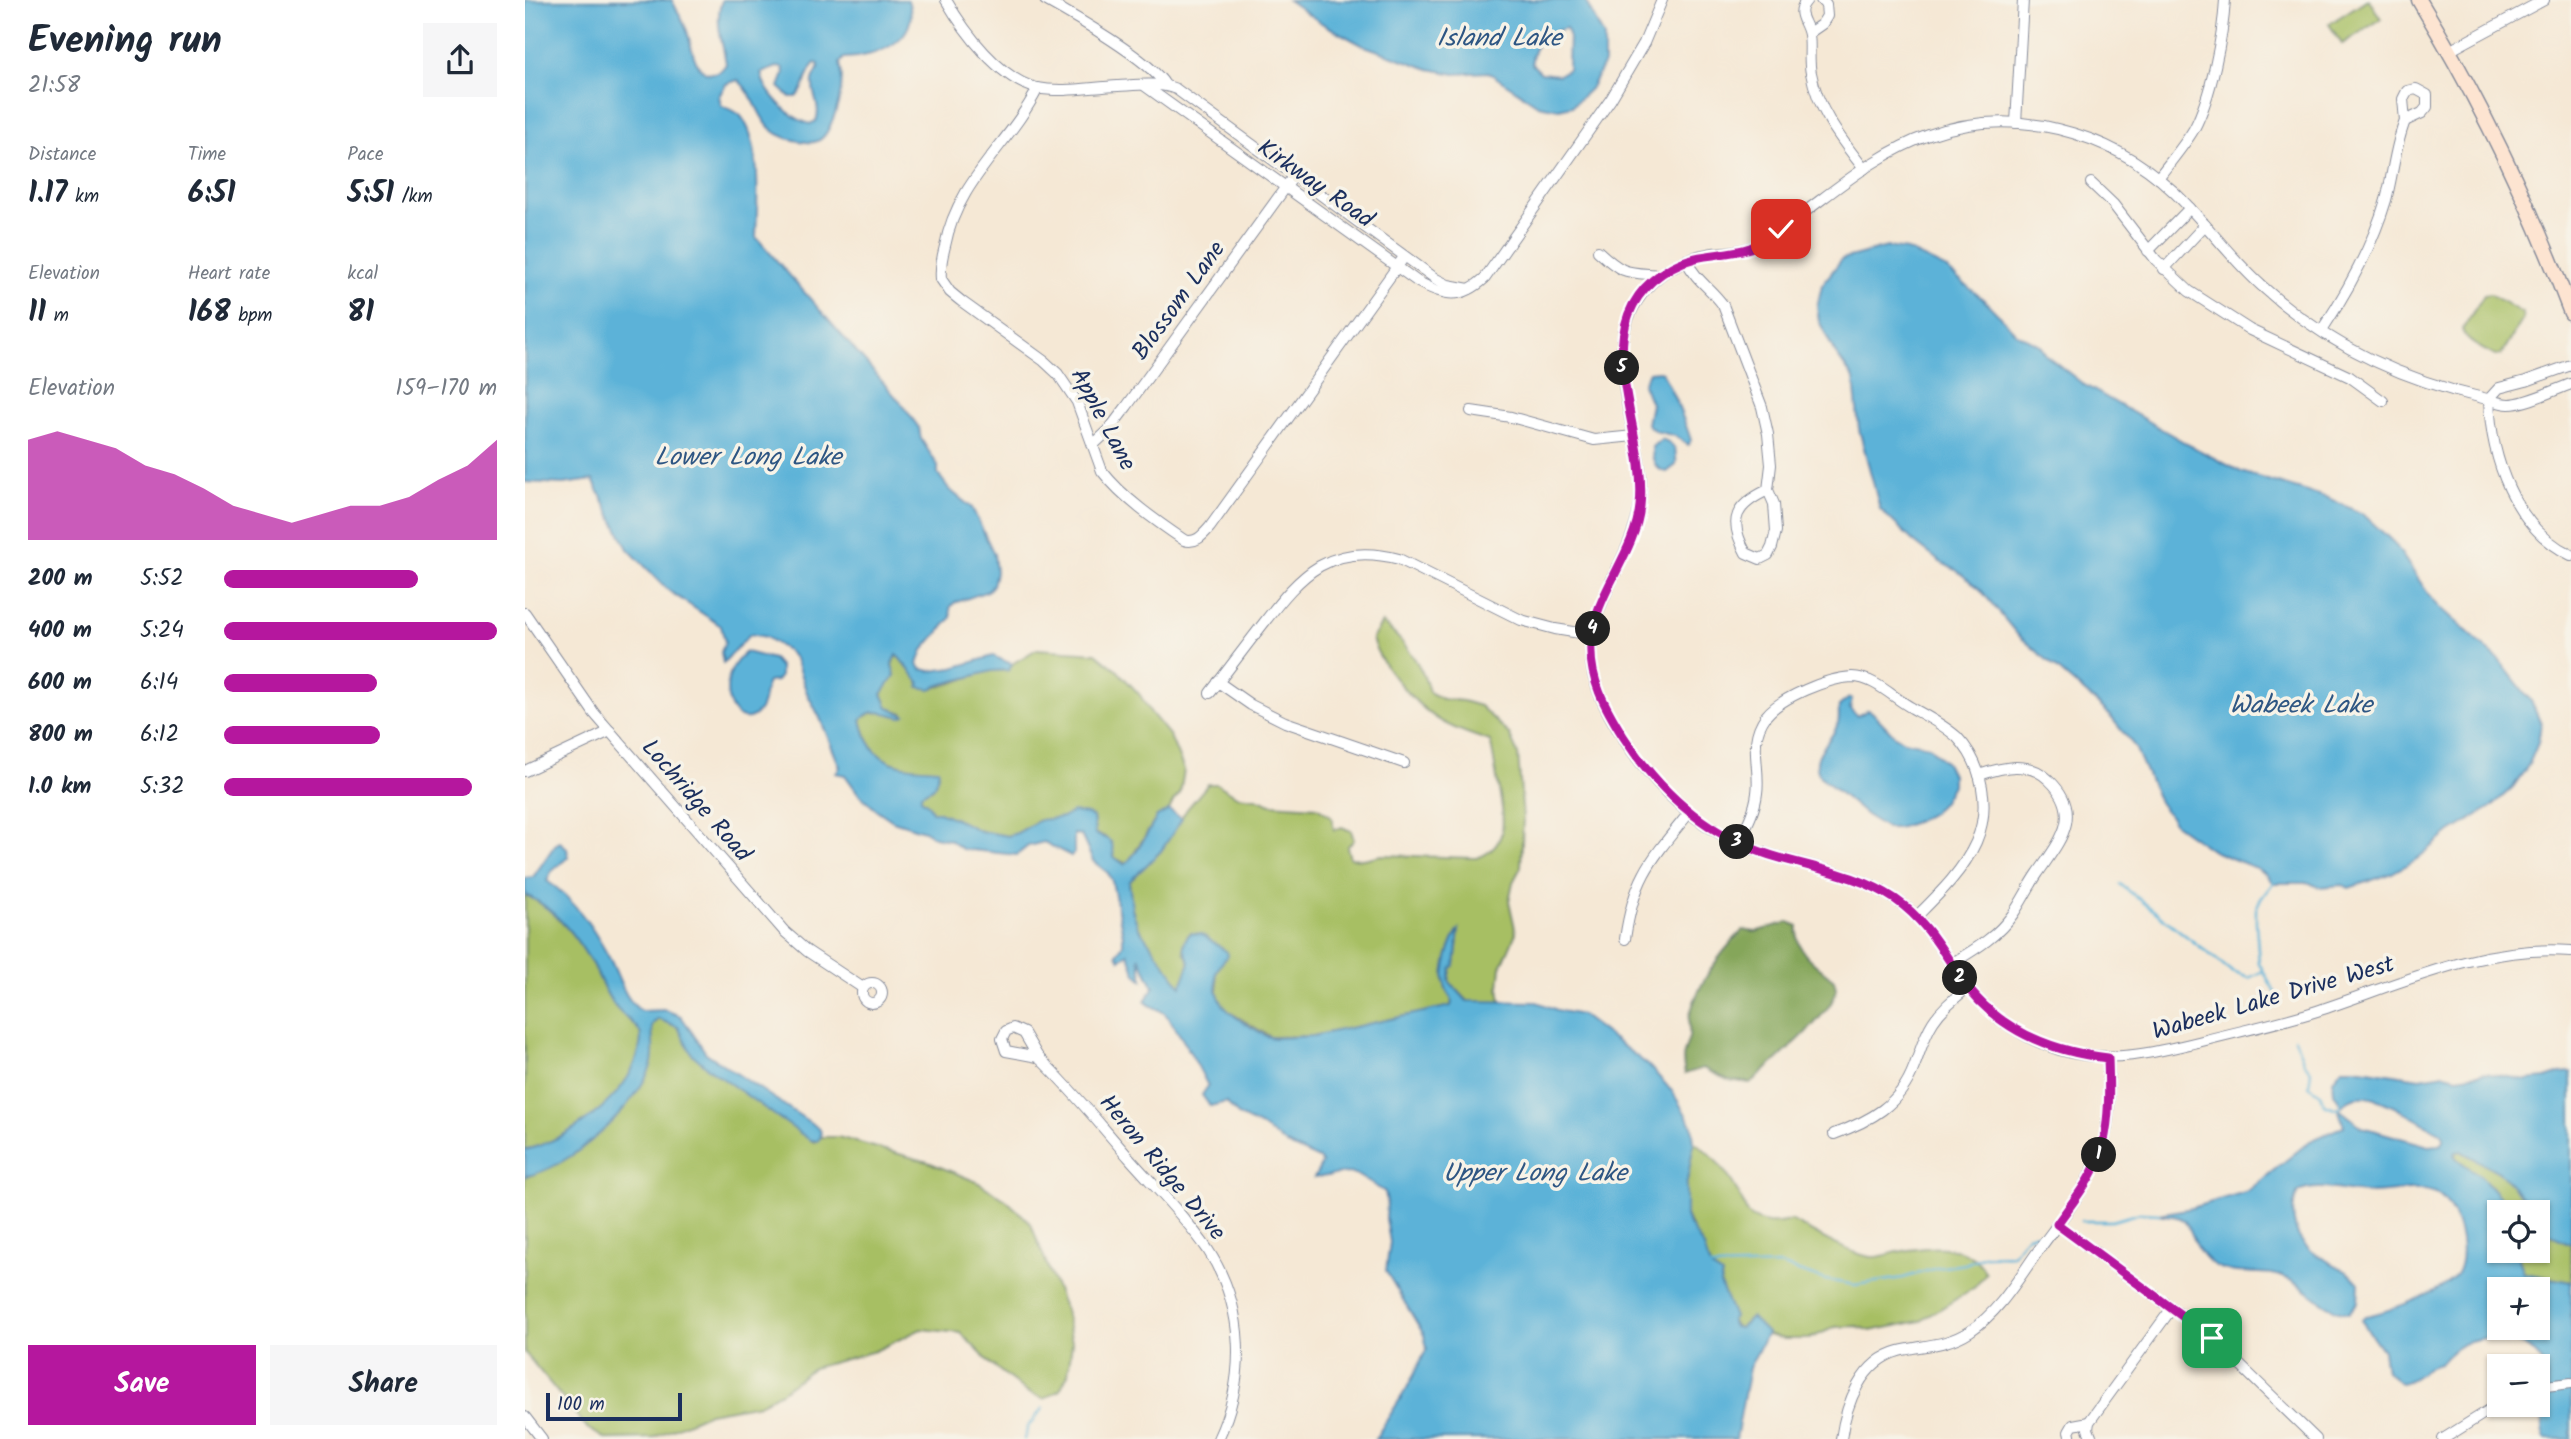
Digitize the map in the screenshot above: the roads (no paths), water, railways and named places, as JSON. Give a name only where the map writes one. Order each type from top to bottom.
[{"type":"main road","points":[[2419,0],[2449,51],[2523,197],[2571,313]]},
{"type":"street","points":[[946,0],[981,48],[1016,78],[1038,88],[1165,85]]},
{"type":"street","name":"Kirkway Road","points":[[1045,0],[1089,25],[1156,74],[1165,85],[1176,89],[1404,257],[1448,285],[1469,289]]},
{"type":"street","points":[[1469,289],[1478,285],[1493,268],[1596,123],[1637,56],[1662,0]]},
{"type":"street","points":[[1807,0],[1802,6],[1801,16],[1809,33],[1809,62],[1816,94],[1833,127],[1864,169]]},
{"type":"street","points":[[1809,33],[1822,24],[1827,16],[1826,5],[1821,0]]},
{"type":"street","points":[[2016,123],[2023,0]]},
{"type":"street","points":[[2158,178],[2186,141],[2202,111],[2219,40],[2225,0]]},
{"type":"street","points":[[2449,51],[2544,0]]},
{"type":"street","name":"Kirkway Road","points":[[1146,86],[1418,282],[1445,294],[1456,295],[1469,289]]},
{"type":"street","name":"Apple Lane","points":[[1038,88],[1026,110],[994,151],[956,208],[948,231],[941,279],[955,296],[1058,374],[1077,402],[1102,471],[1126,496],[1184,540],[1198,539],[1210,527],[1404,257]]},
{"type":"street","points":[[2322,330],[2352,281],[2375,232],[2405,121]]},
{"type":"street","points":[[1598,251],[1612,264],[1628,273],[1659,275],[1686,260],[1738,251],[1763,242],[1893,150],[1945,130],[1979,124],[2016,123],[2060,129],[2095,141],[2128,157],[2158,178],[2190,208],[2264,288],[2351,350],[2399,374],[2455,393],[2490,399],[2506,405],[2571,384]]},
{"type":"street","name":"Blossom Lane","points":[[1093,445],[1108,431],[1127,406],[1293,177]]},
{"type":"street","points":[[2091,183],[2113,204],[2148,251],[2183,286],[2228,317],[2267,339],[2350,377],[2382,401]]},
{"type":"street","points":[[2148,251],[2190,208]]},
{"type":"street","points":[[2165,269],[2205,225]]},
{"type":"street","points":[[1686,260],[1698,281],[1723,305],[1754,385],[1767,434],[1771,473],[1768,491],[1774,504],[1776,531],[1768,555],[1760,559],[1746,553],[1736,519],[1744,503],[1768,491]]},
{"type":"street","name":"Wabeek Lake Drive West","points":[[1659,275],[1634,306],[1622,337],[1623,379],[1641,480],[1637,522],[1599,611],[1592,635],[1592,666],[1596,686],[1606,706],[1645,769],[1689,813],[1738,843],[1766,854],[1860,880],[1887,893],[1917,916],[1935,938],[1967,988],[1998,1018],[2029,1037],[2057,1049],[2108,1058],[2156,1052],[2290,1019],[2478,958],[2526,951],[2571,951]]},
{"type":"street","points":[[2571,365],[2499,388],[2490,399],[2495,449],[2515,498],[2540,533],[2558,549],[2571,555]]},
{"type":"street","points":[[1471,411],[1511,417],[1594,440],[1634,436]]},
{"type":"street","points":[[1210,692],[1301,578],[1329,561],[1360,554],[1379,554],[1409,562],[1521,620],[1592,635]]},
{"type":"street","name":"Lochridge Road","points":[[525,614],[580,695],[784,931],[807,951],[863,988]]},
{"type":"street","points":[[1738,843],[1756,802],[1758,775],[1754,746],[1763,722],[1773,709],[1789,697],[1835,681],[1854,677],[1873,683],[1945,728],[1964,745],[1979,775],[1984,810],[1977,840],[1955,876],[1917,916]]},
{"type":"street","points":[[1219,682],[1251,705],[1285,722],[1404,762]]},
{"type":"street","points":[[525,771],[610,731]]},
{"type":"street","points":[[1951,964],[1982,944],[2006,923],[2056,848],[2066,828],[2067,813],[2063,800],[2053,784],[2041,774],[2030,768],[2010,766],[1979,775]]},
{"type":"street","points":[[1625,939],[1630,904],[1639,882],[1654,856],[1689,813]]},
{"type":"street","points":[[1834,1134],[1869,1121],[1896,1098],[1913,1072],[1932,1023],[1945,1007],[1967,988]]},
{"type":"street","name":"Heron Ridge Drive","points":[[1038,1057],[1196,1234],[1221,1273],[1235,1319],[1238,1361],[1234,1394],[1218,1439]]},
{"type":"street","points":[[1841,1439],[1851,1400],[1872,1367],[1881,1359],[1899,1351],[1953,1341],[1978,1326],[1997,1307],[2087,1182],[2103,1146],[2109,1101],[2108,1058]]},
{"type":"street","points":[[2057,1224],[2226,1351],[2316,1439]]},
{"type":"street","points":[[2092,1439],[2088,1429],[2089,1422],[2172,1308]]},
{"type":"street","points":[[2550,1385],[2571,1383]]},
{"type":"street","points":[[2443,1439],[2487,1412]]},
{"type":"street","points":[[525,1417],[542,1439]]},
{"type":"street","points":[[2071,1439],[2069,1432],[2073,1425],[2089,1422]]},
{"type":"water","points":[[525,0],[672,0],[687,32],[696,62],[705,72],[712,73],[720,71],[726,64],[719,25],[722,0],[908,0],[911,14],[902,36],[882,50],[869,55],[844,58],[840,63],[842,79],[838,103],[828,130],[818,141],[789,139],[769,127],[738,80],[726,84],[719,96],[721,105],[740,115],[752,141],[757,174],[756,237],[902,404],[919,428],[921,439],[938,466],[938,474],[950,490],[972,508],[994,554],[996,572],[993,585],[988,591],[954,603],[950,608],[951,618],[923,650],[918,664],[921,669],[931,671],[953,668],[993,656],[1012,664],[1009,670],[992,671],[930,689],[919,687],[920,683],[897,655],[892,665],[895,675],[882,694],[888,707],[905,715],[901,717],[875,712],[865,716],[861,720],[872,747],[879,755],[899,765],[938,769],[934,787],[921,794],[921,799],[929,805],[932,812],[939,812],[980,831],[1008,836],[1040,820],[1064,817],[1073,812],[1087,814],[1093,817],[1095,834],[1110,841],[1114,857],[1125,865],[1137,851],[1157,817],[1169,810],[1182,819],[1161,851],[1129,882],[1132,909],[1138,927],[1181,986],[1190,962],[1184,944],[1191,933],[1201,934],[1226,951],[1228,955],[1216,974],[1219,997],[1230,1012],[1266,1036],[1313,1036],[1451,1006],[1451,998],[1445,985],[1445,972],[1450,949],[1459,930],[1455,965],[1451,969],[1449,981],[1467,1001],[1537,1002],[1581,1015],[1648,1065],[1672,1091],[1692,1125],[1694,1142],[1686,1187],[1686,1216],[1704,1247],[1710,1267],[1722,1275],[1720,1284],[1734,1317],[1731,1320],[1734,1327],[1740,1328],[1751,1317],[1767,1333],[1749,1368],[1736,1439],[1375,1439],[1407,1388],[1427,1348],[1424,1335],[1386,1271],[1390,1242],[1385,1192],[1355,1174],[1314,1178],[1322,1163],[1319,1159],[1286,1144],[1262,1127],[1239,1116],[1226,1102],[1210,1106],[1202,1095],[1208,1086],[1184,1041],[1165,1013],[1145,1001],[1154,987],[1139,957],[1143,980],[1136,974],[1128,953],[1120,960],[1117,954],[1123,944],[1123,935],[1112,881],[1108,873],[1093,861],[1081,835],[1074,834],[1074,853],[1071,856],[1044,842],[1028,846],[1017,855],[962,849],[950,840],[934,837],[893,821],[858,793],[845,775],[836,773],[840,767],[795,659],[789,652],[766,637],[750,634],[723,663],[721,652],[725,642],[721,626],[669,591],[628,549],[593,480],[563,484],[525,482]],"holes":[[[815,63],[819,64],[813,85],[818,116],[816,121],[810,124],[795,117],[773,97],[761,73],[777,67],[783,68],[784,74],[779,87],[790,97],[796,97],[800,94],[809,71]]]},
{"type":"water","name":"Island Lake","points":[[1288,0],[1585,0],[1604,37],[1604,63],[1590,89],[1572,106],[1559,109],[1538,105],[1488,72],[1455,74],[1429,69],[1362,45],[1323,24]],"holes":[[[1566,28],[1569,34],[1568,69],[1559,75],[1541,73],[1532,64],[1537,45],[1560,30]]]},
{"type":"water","name":"Wabeek Lake","points":[[1887,247],[1907,250],[1945,268],[1984,300],[2017,334],[2040,345],[2046,355],[2083,384],[2191,446],[2241,472],[2328,498],[2363,514],[2394,543],[2429,595],[2499,660],[2531,701],[2541,724],[2538,743],[2529,764],[2513,787],[2491,807],[2446,835],[2417,859],[2390,874],[2349,888],[2343,885],[2318,887],[2310,883],[2273,883],[2256,868],[2213,851],[2176,825],[2159,802],[2135,747],[2106,711],[2017,634],[1980,589],[1913,541],[1880,509],[1859,429],[1854,379],[1834,351],[1819,321],[1817,307],[1822,285],[1842,259]]},
{"type":"water","points":[[1649,372],[1662,372],[1685,423],[1691,440],[1688,445],[1675,436],[1655,431],[1647,424],[1651,404],[1643,384]]},
{"type":"water","points":[[1661,439],[1672,445],[1675,452],[1676,465],[1667,472],[1657,466],[1653,456],[1652,447]]},
{"type":"water","points":[[746,652],[773,659],[780,667],[780,676],[766,686],[760,709],[749,718],[734,712],[727,690],[735,664]]},
{"type":"water","points":[[1849,698],[1852,699],[1850,709],[1857,716],[1868,710],[1872,712],[1895,736],[1904,741],[1929,746],[1946,763],[1952,775],[1952,785],[1942,803],[1932,813],[1898,828],[1887,828],[1866,815],[1820,776],[1817,768],[1819,755],[1839,721],[1839,706]]},
{"type":"water","points":[[560,842],[567,848],[568,857],[551,872],[547,881],[567,897],[591,927],[630,1001],[641,1011],[665,1010],[681,1016],[706,1053],[820,1129],[821,1136],[818,1141],[810,1140],[708,1068],[692,1054],[678,1027],[658,1019],[652,1025],[652,1063],[645,1079],[618,1115],[581,1149],[561,1162],[525,1176],[525,1150],[542,1145],[575,1128],[606,1104],[630,1074],[641,1042],[638,1029],[613,1004],[590,960],[571,933],[550,910],[525,895],[525,878],[533,877],[555,845]]},
{"type":"water","points":[[2342,1068],[2420,1078],[2485,1073],[2526,1080],[2571,1072],[2571,1244],[2550,1234],[2550,1200],[2526,1200],[2499,1172],[2461,1151],[2456,1152],[2454,1155],[2457,1159],[2482,1177],[2501,1200],[2487,1200],[2487,1263],[2520,1263],[2524,1273],[2545,1277],[2487,1277],[2487,1338],[2461,1345],[2440,1364],[2429,1367],[2407,1382],[2401,1383],[2386,1371],[2383,1351],[2361,1320],[2365,1316],[2386,1311],[2428,1294],[2456,1275],[2462,1256],[2459,1229],[2451,1210],[2439,1195],[2427,1191],[2367,1193],[2323,1188],[2298,1192],[2293,1216],[2301,1240],[2316,1254],[2359,1283],[2358,1302],[2349,1313],[2324,1304],[2288,1279],[2270,1274],[2232,1271],[2214,1265],[2201,1253],[2185,1222],[2177,1217],[2159,1214],[2192,1208],[2248,1191],[2310,1141],[2344,1126],[2338,1108],[2362,1127],[2429,1146],[2440,1145],[2444,1138],[2442,1133],[2377,1099],[2352,1098],[2342,1106],[2334,1093],[2333,1080]]},
{"type":"water","points":[[2550,1278],[2571,1282],[2571,1439],[2545,1439],[2542,1431],[2543,1417],[2550,1417],[2550,1354],[2535,1354],[2508,1340],[2550,1340]]},
{"type":"waterway","points":[[2273,883],[2256,909],[2256,923],[2259,963],[2280,1001]]},
{"type":"waterway","points":[[2120,884],[2232,972],[2249,978],[2263,971]]},
{"type":"waterway","points":[[2295,1038],[2304,1063],[2311,1071],[2309,1086],[2321,1094],[2324,1104],[2337,1109],[2341,1105]]},
{"type":"waterway","points":[[2081,1221],[2112,1221],[2140,1213],[2159,1214]]},
{"type":"waterway","points":[[1710,1267],[1780,1265],[1826,1280],[1855,1285],[1903,1278],[1937,1268],[1965,1264],[1984,1256],[2012,1255],[2027,1235],[2040,1233]]},
{"type":"waterway","points":[[1024,1439],[1028,1427],[1043,1408]]},
{"type":"water label","name":"Lower Long Lake","points":[[748,456]]},
{"type":"water label","name":"Upper Long Lake","points":[[1535,1172]]}]
